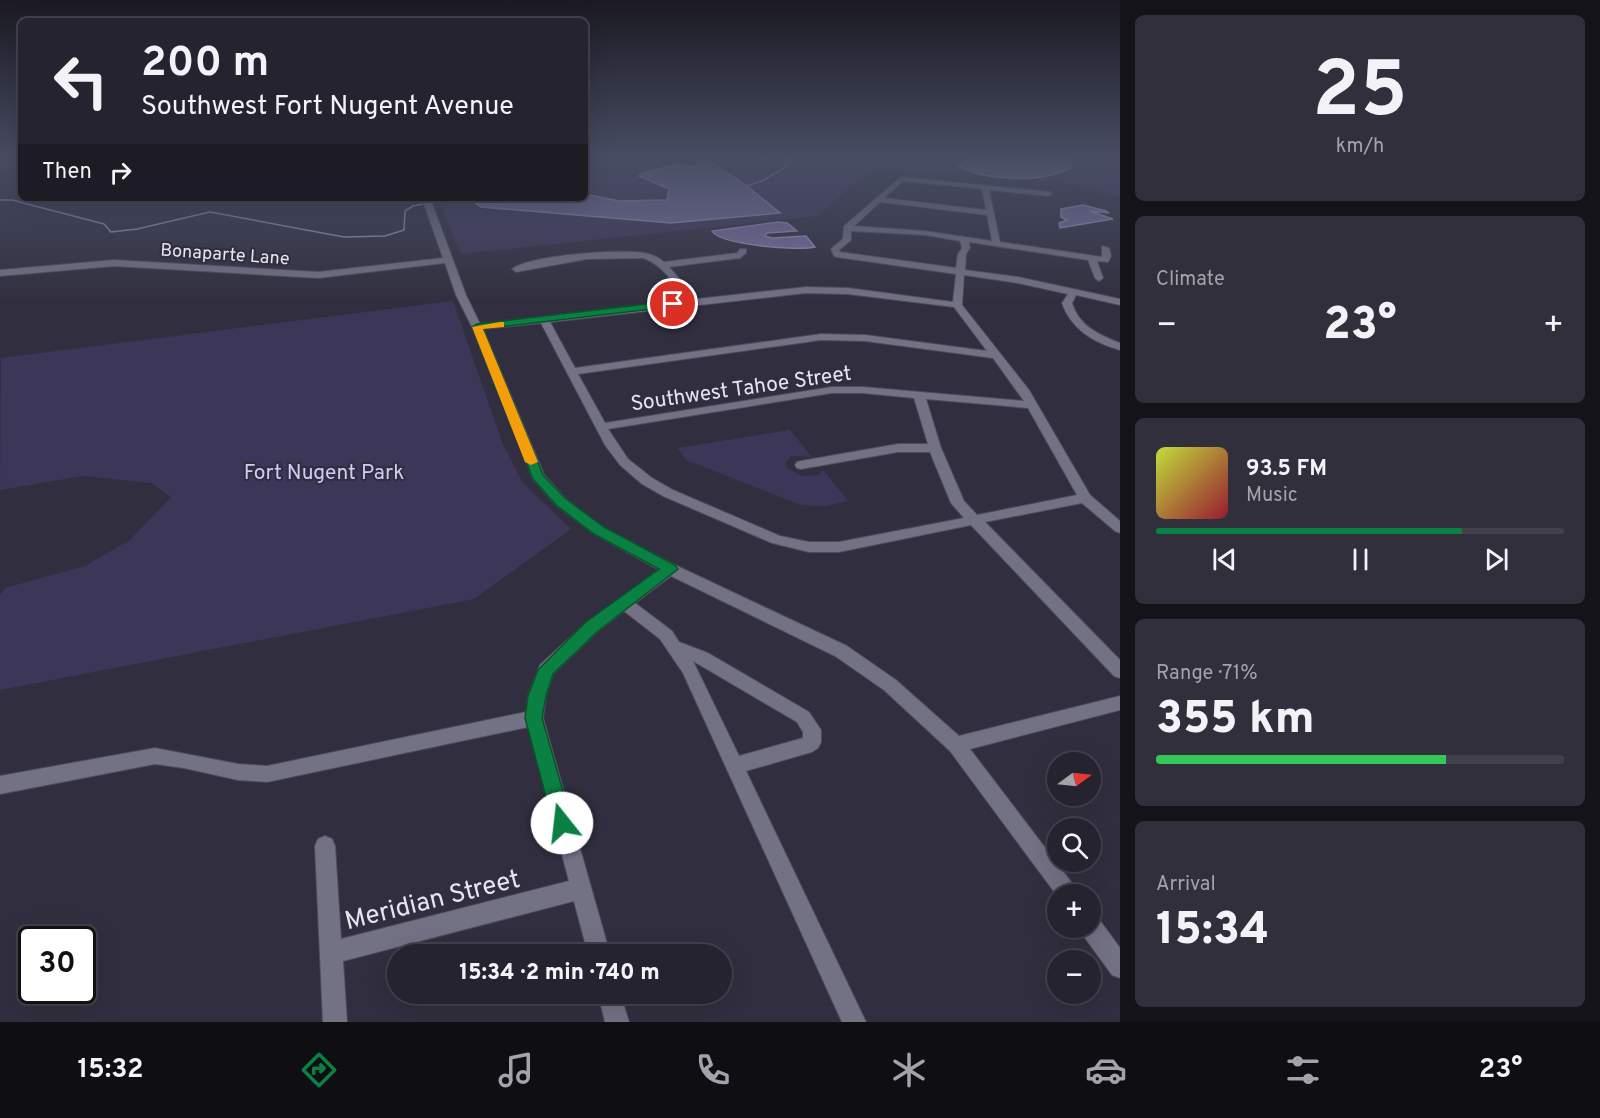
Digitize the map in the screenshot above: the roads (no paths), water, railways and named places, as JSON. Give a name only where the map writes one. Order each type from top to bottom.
[{"type":"street","points":[[429,207],[448,260],[538,476],[561,502],[599,531],[670,569],[841,651],[890,685],[956,745],[1060,884]]},
{"type":"street","points":[[847,228],[871,207]]},
{"type":"street","points":[[936,207],[990,213]]},
{"type":"street","points":[[989,207],[996,242]]},
{"type":"street","points":[[847,228],[964,238],[996,242],[1006,247],[1105,260],[1107,256],[1105,248]]},
{"type":"street","points":[[847,228],[848,240],[835,249],[837,254],[962,271],[1074,291],[1120,302]]},
{"type":"street","points":[[964,238],[966,248],[962,254],[957,306],[993,355],[1023,390],[1085,498],[1120,528]]},
{"type":"street","points":[[662,265],[740,255],[743,251]]},
{"type":"street","points":[[516,269],[533,264],[579,262],[643,254],[662,265],[693,301]]},
{"type":"street","points":[[1091,258],[1099,278]]},
{"type":"street","name":"Bonaparte Lane","points":[[0,273],[114,263],[318,275],[448,260]]},
{"type":"street","points":[[477,327],[778,291],[848,291],[957,306]]},
{"type":"street","points":[[1074,291],[1067,303],[1069,315],[1089,333],[1120,347]]},
{"type":"street","points":[[544,320],[574,371],[600,428],[624,462],[647,481],[668,493],[777,540],[809,547],[839,547],[1085,498]]},
{"type":"street","points":[[574,371],[821,337],[865,338],[993,355]]},
{"type":"street","name":"Southwest Tahoe Street","points":[[600,428],[832,390],[1031,405]]},
{"type":"street","points":[[919,395],[935,448],[958,502],[1120,671]]},
{"type":"street","points":[[801,465],[898,448],[935,448]]},
{"type":"street","points":[[596,944],[534,718],[537,696],[546,670],[592,627],[670,569]]},
{"type":"street","points":[[624,603],[666,635],[676,647],[694,679],[855,1022]]},
{"type":"street","points":[[676,647],[702,658],[795,711],[810,725],[812,742],[806,746],[734,766]]},
{"type":"street","points":[[956,745],[1120,703]]},
{"type":"street","points":[[0,785],[155,756],[175,757],[231,773],[267,774],[534,718]]},
{"type":"street","points":[[325,846],[335,1022]]},
{"type":"street","name":"Meridian Street","points":[[330,953],[582,888]]},
{"type":"street","points":[[1099,938],[1120,967]]},
{"type":"street","points":[[612,1004],[617,1022]]},
{"type":"waterway","points":[[38,207],[104,224],[111,232],[137,229],[210,212],[344,237],[385,236],[404,230],[405,211],[412,207]]},
{"type":"park label","name":"Fort Nugent Park","points":[[324,472]]}]
